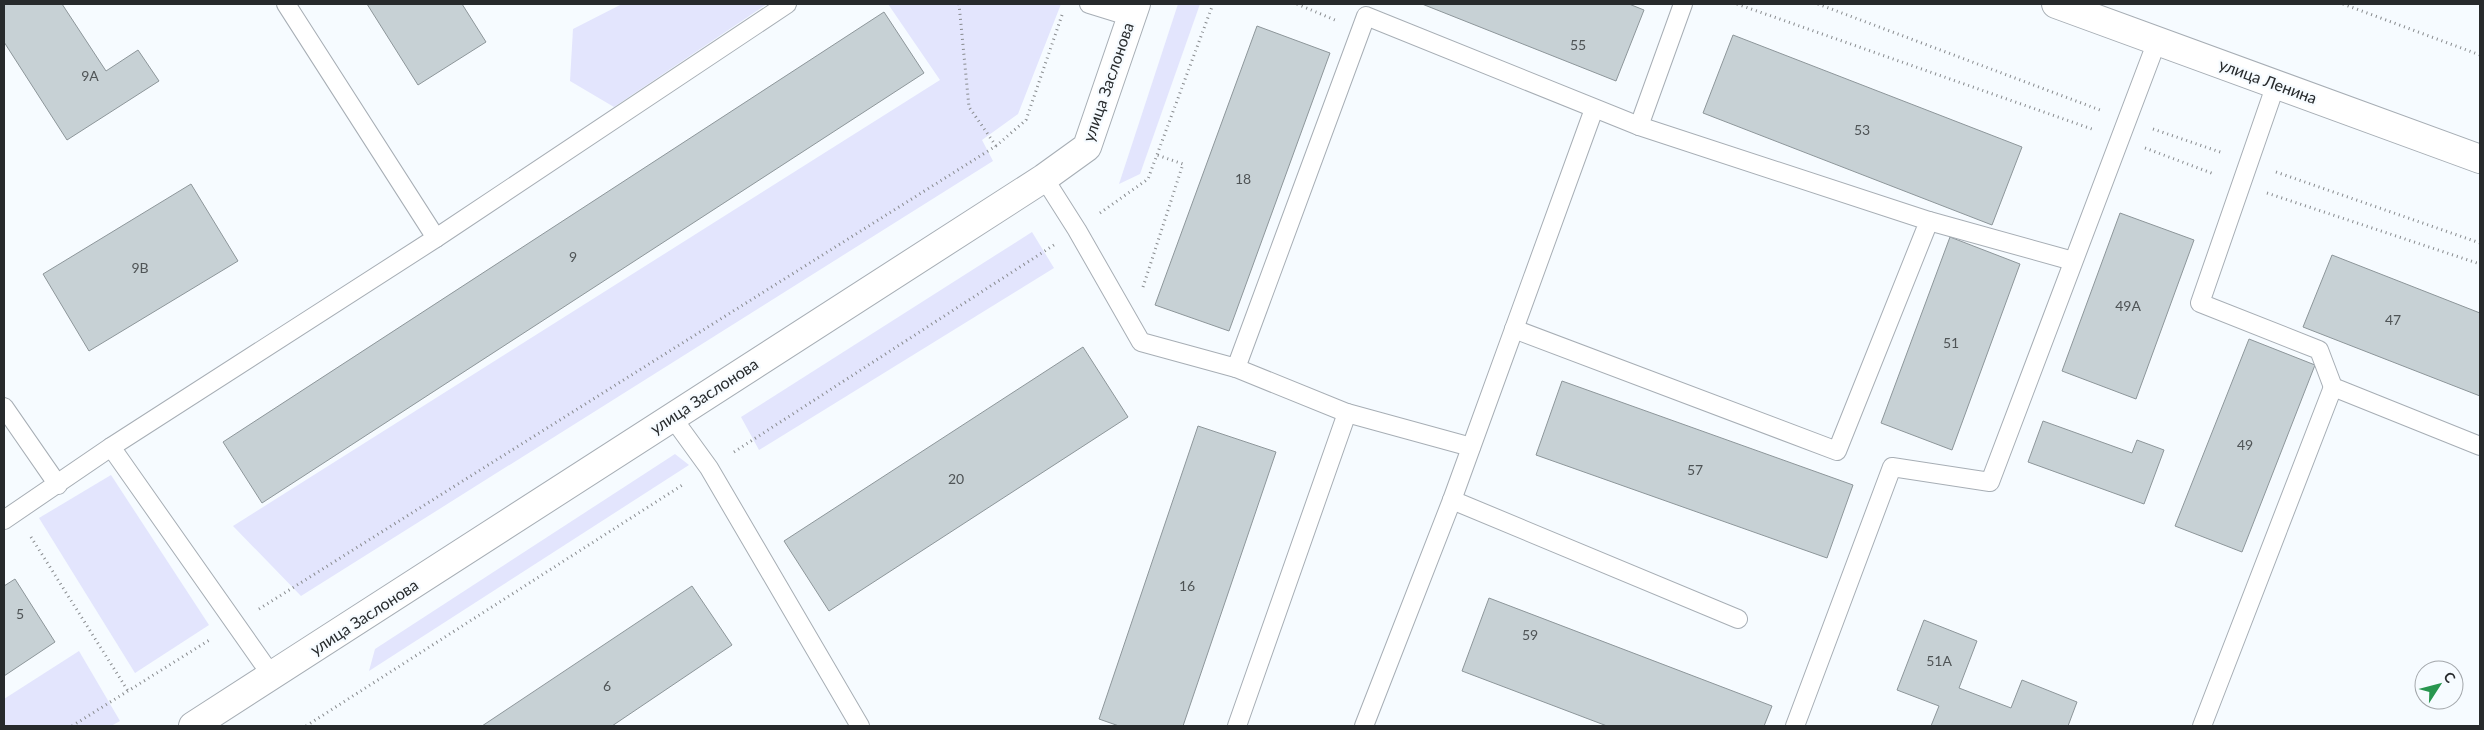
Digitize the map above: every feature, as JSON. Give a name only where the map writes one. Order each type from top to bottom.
[{"type":"street","name":"улица Ленина","points":[[2056,4],[2480,159]]},
{"type":"street","name":"улица Заслонова","points":[[192,726],[1044,178],[1087,147],[1133,10]]},
{"type":"lane","points":[[286,4],[436,238]]},
{"type":"lane","points":[[10,516],[111,447],[436,238],[788,4]]},
{"type":"lane","points":[[1089,4],[1133,10]]},
{"type":"lane","points":[[1639,126],[1683,4]]},
{"type":"lane","points":[[1236,368],[1366,16],[1639,126],[1929,221],[2072,260]]},
{"type":"lane","points":[[1795,726],[1892,467],[1990,482],[2072,260],[2157,41]]},
{"type":"lane","points":[[2202,726],[2333,387],[2319,350],[2200,303],[2276,84]]},
{"type":"lane","points":[[1364,726],[1452,500],[1594,108]]},
{"type":"lane","points":[[1044,178],[1077,230],[1141,342],[1236,368],[1347,413],[1471,447]]},
{"type":"lane","points":[[1514,329],[1837,451],[1929,221]]},
{"type":"lane","points":[[2333,387],[2480,446]]},
{"type":"lane","points":[[4,407],[58,484]]},
{"type":"lane","points":[[1238,726],[1347,413]]},
{"type":"lane","points":[[672,417],[709,468],[860,726]]},
{"type":"lane","points":[[111,447],[272,676]]},
{"type":"lane","points":[[1452,500],[1738,619]]},
{"type":"path","points":[[959,4],[969,107],[996,146]]},
{"type":"path","points":[[306,726],[1077,230],[1148,179],[1213,4]]},
{"type":"path","points":[[1297,4],[1344,24],[1357,40]]},
{"type":"path","points":[[2342,4],[2480,55]]},
{"type":"path","points":[[72,726],[996,146],[1026,120],[1063,13]]},
{"type":"path","points":[[1131,325],[1183,164],[1156,155]]},
{"type":"path","points":[[10,516],[128,691]]},
{"type":"shaded area","points":[[622,4],[767,4],[614,107],[570,81],[573,29]]},
{"type":"shaded area","points":[[888,4],[1061,4],[1018,114],[982,140],[993,161],[301,596],[233,526],[940,80]]},
{"type":"shaded area","points":[[1178,4],[1200,4],[1140,174],[1119,184]]},
{"type":"shaded area","points":[[1032,232],[1054,268],[759,450],[741,417]]},
{"type":"shaded area","points":[[675,454],[689,465],[369,671],[375,649]]},
{"type":"shaded area","points":[[111,475],[209,625],[135,673],[39,518]]},
{"type":"shaded area","points":[[79,651],[120,721],[111,726],[4,726],[4,699]]},
{"type":"building","points":[[4,4],[62,4],[106,71],[138,50],[159,81],[67,140],[4,42]]},
{"type":"building","points":[[367,4],[462,4],[486,42],[418,85]]},
{"type":"building","points":[[1422,4],[1629,4],[1644,10],[1616,81]]},
{"type":"building","points":[[884,12],[924,73],[262,503],[223,442]]},
{"type":"building","points":[[1257,26],[1330,53],[1229,331],[1155,305]]},
{"type":"building","points":[[1733,35],[2022,147],[1992,225],[1703,113]]},
{"type":"building","points":[[191,184],[238,261],[89,351],[43,274]]},
{"type":"building","points":[[2120,213],[2194,240],[2136,399],[2062,371]]},
{"type":"building","points":[[1950,237],[2020,264],[1952,450],[1881,423]]},
{"type":"building","points":[[2332,255],[2480,313],[2480,396],[2303,327]]},
{"type":"building","points":[[2249,339],[2315,365],[2242,552],[2175,526]]},
{"type":"building","points":[[1083,347],[1128,417],[829,611],[784,541]]},
{"type":"building","points":[[1562,381],[1853,485],[1827,558],[1536,455]]},
{"type":"building","points":[[2043,421],[2132,453],[2137,440],[2164,450],[2144,504],[2028,462]]},
{"type":"building","points":[[1198,426],[1276,452],[1183,726],[1119,726],[1099,719]]},
{"type":"building","points":[[15,579],[55,642],[4,676],[4,586]]},
{"type":"building","points":[[692,586],[732,645],[612,726],[482,726]]},
{"type":"building","points":[[1489,598],[1772,706],[1764,726],[1607,726],[1462,671]]},
{"type":"building","points":[[1924,620],[1977,641],[1959,688],[2011,708],[2022,680],[2077,702],[2068,726],[1931,726],[1939,706],[1897,690]]}]
